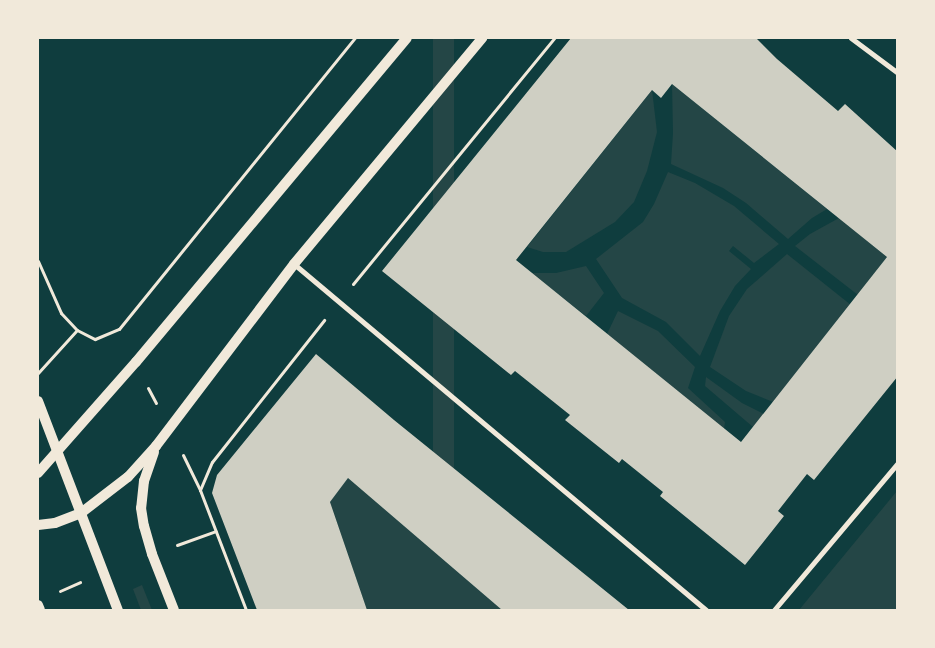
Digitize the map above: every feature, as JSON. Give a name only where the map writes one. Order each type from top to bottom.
[{"type":"main road","points":[[38,473],[136,362],[407,38]]},
{"type":"main road","points":[[38,525],[55,523],[82,513],[128,477],[156,446],[294,264],[482,38]]},
{"type":"main road","points":[[38,401],[118,610]]},
{"type":"main road","points":[[156,446],[144,481],[141,508],[152,554],[174,610]]},
{"type":"main road","points":[[38,605],[40,610]]},
{"type":"street","points":[[851,38],[898,73]]},
{"type":"street","points":[[294,264],[706,610]]},
{"type":"street","points":[[774,610],[898,464]]},
{"type":"path","points":[[38,261],[61,312],[77,330],[95,339],[119,330],[355,38]]},
{"type":"path","points":[[246,610],[200,490],[212,462],[339,302],[554,38]]},
{"type":"path","points":[[38,373],[77,330]]},
{"type":"path","points":[[175,546],[216,531]]},
{"type":"path","points":[[61,590],[86,580]]},
{"type":"shaded area","points":[[433,38],[454,38],[454,472],[433,472]]},
{"type":"shaded area","points":[[672,84],[827,209],[812,218],[788,239],[746,203],[723,188],[671,164],[673,133]]},
{"type":"shaded area","points":[[652,90],[657,132],[647,171],[634,202],[615,222],[566,252],[543,252],[527,247]]},
{"type":"shaded area","points":[[668,172],[695,183],[734,206],[779,244],[754,263],[733,246],[729,251],[751,269],[735,286],[720,311],[700,356],[666,322],[622,298],[596,259],[643,222],[654,204]]},
{"type":"shaded area","points":[[839,218],[887,257],[858,295],[795,246],[810,234]]},
{"type":"shaded area","points":[[787,254],[851,305],[773,402],[746,391],[710,367],[729,316],[747,289]]},
{"type":"shaded area","points":[[586,266],[604,293],[586,316],[531,273],[556,273]]},
{"type":"shaded area","points":[[618,311],[658,331],[695,367],[688,388],[725,422],[724,429],[607,334]]},
{"type":"shaded area","points":[[706,377],[742,403],[764,414],[753,427],[705,386]]},
{"type":"shaded area","points":[[348,478],[502,610],[367,610],[330,502]]},
{"type":"shaded area","points":[[897,491],[897,610],[799,610]]},
{"type":"shaded area","points":[[142,585],[152,610],[141,610],[133,589]]},
{"type":"building","points":[[571,38],[756,38],[777,59],[838,111],[845,104],[898,152],[898,376],[814,480],[807,474],[778,511],[784,516],[745,565],[660,496],[663,492],[622,459],[619,463],[565,420],[570,415],[515,371],[511,375],[382,271]],"holes":[[[672,84],[887,257],[741,442],[516,260],[652,90],[661,98]]]},
{"type":"building","points":[[316,354],[394,420],[629,610],[502,610],[348,478],[330,502],[367,610],[257,610],[212,493],[217,475]]}]
